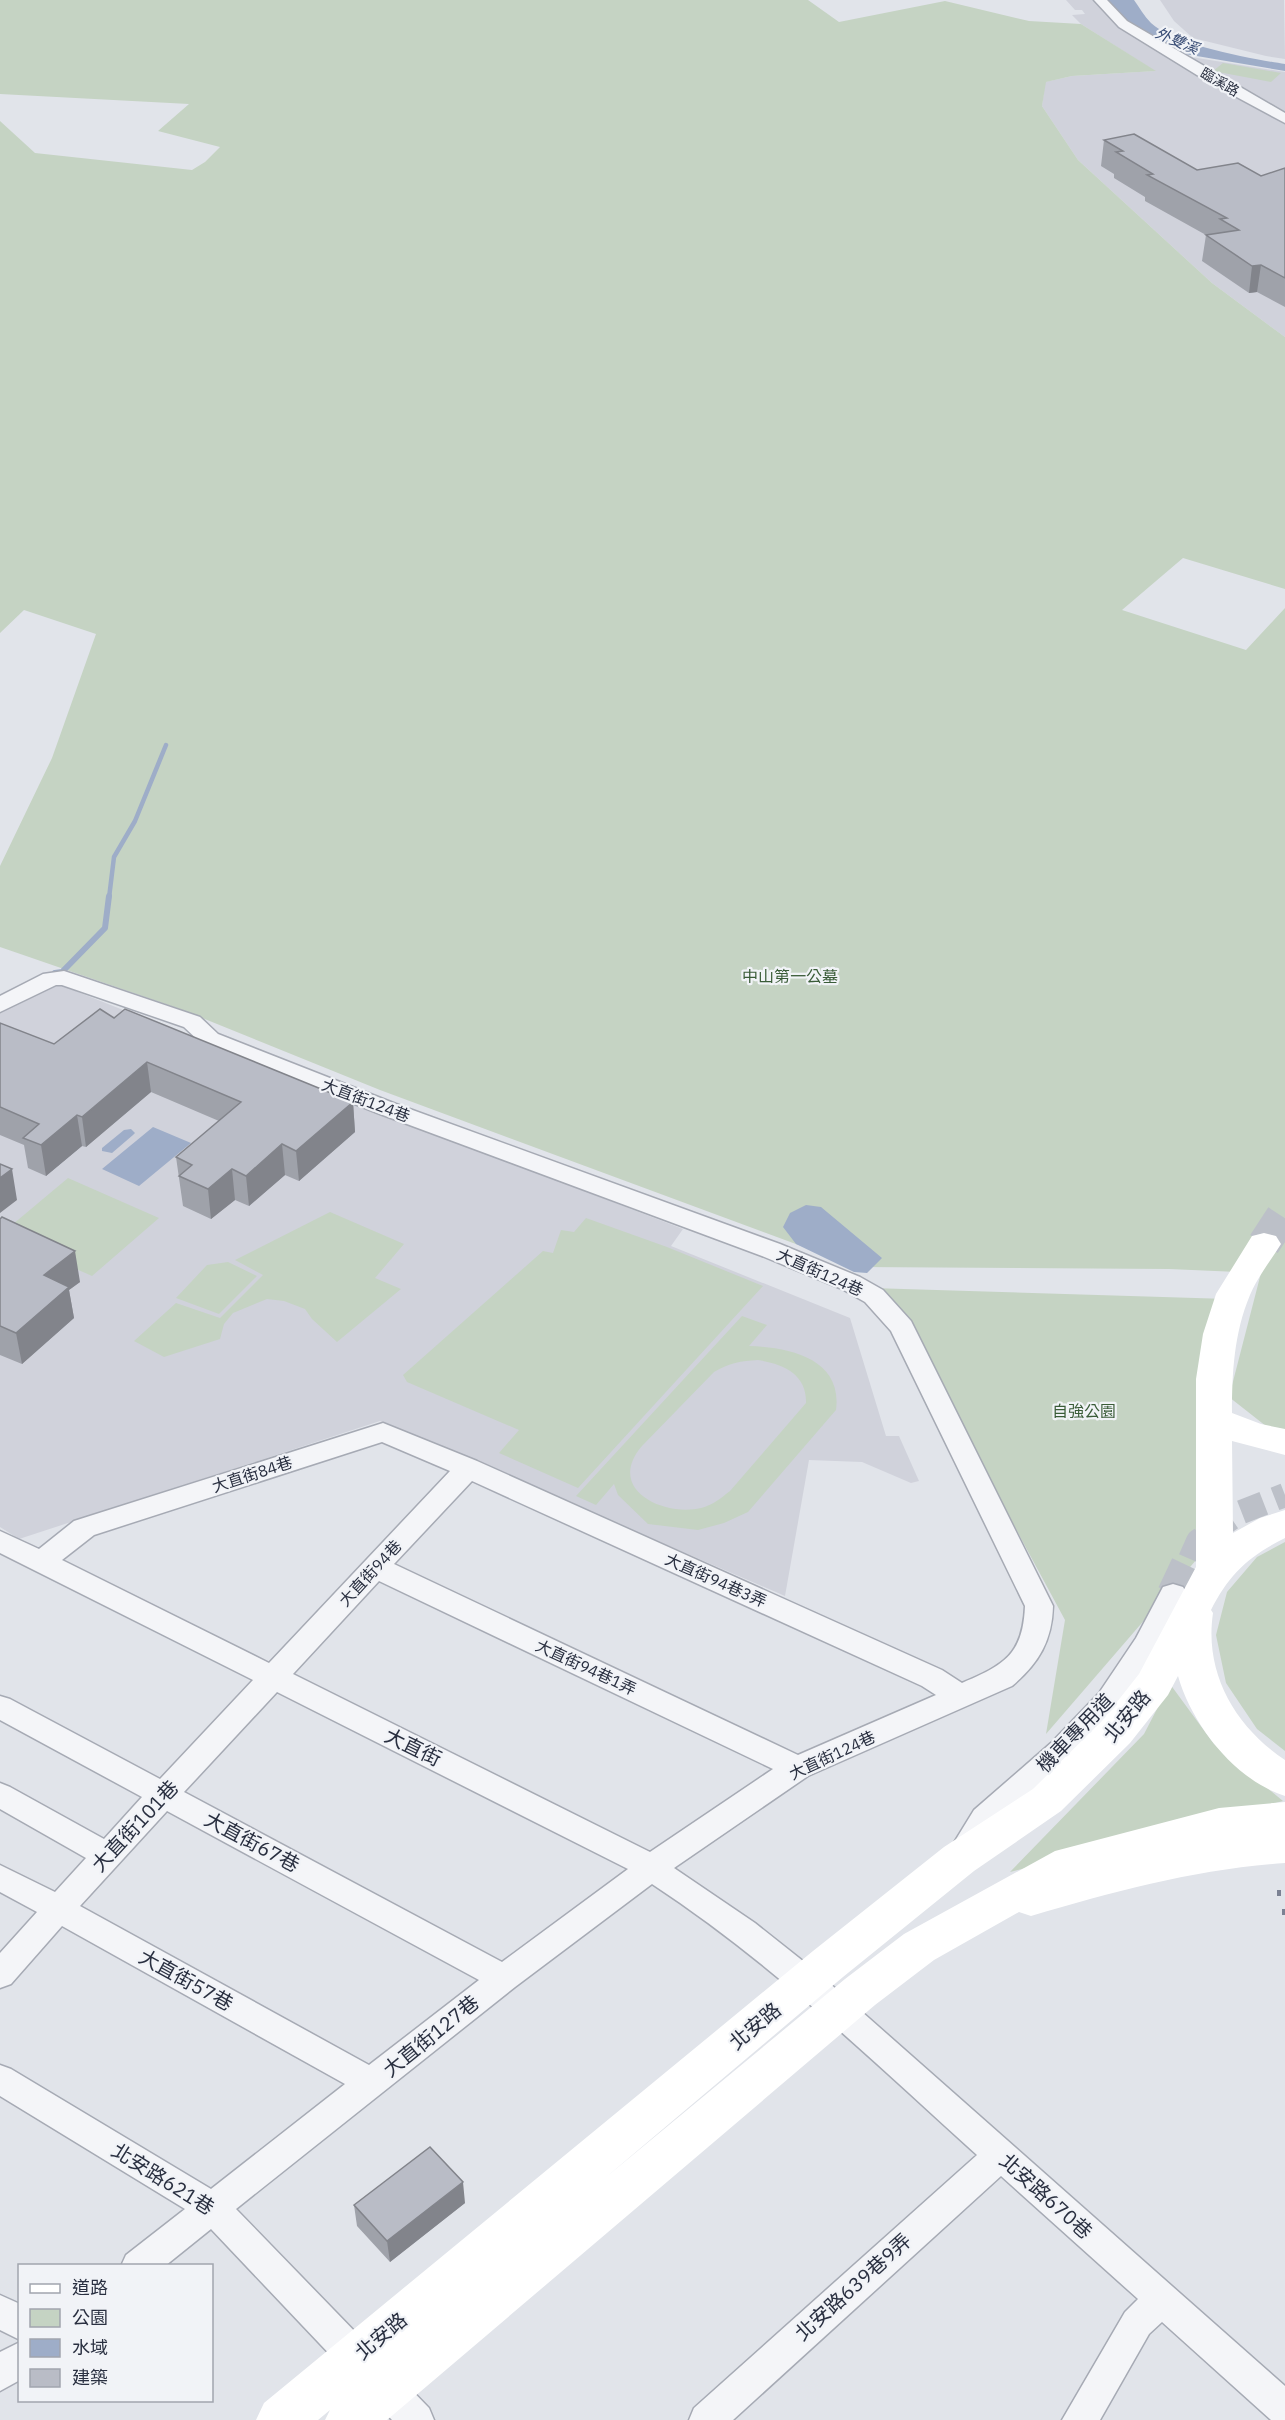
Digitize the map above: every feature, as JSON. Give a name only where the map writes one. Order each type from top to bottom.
[{"type":"main road","points":[[1215,1568],[1214,1380],[1220,1334],[1233,1294],[1264,1244]]},
{"type":"main road","points":[[1214,1420],[1254,1435],[1285,1442]]},
{"type":"main road","name":"北安路","points":[[350,2420],[401,2405],[823,1996],[959,1858],[1047,1800],[1116,1732],[1154,1684],[1184,1600],[1215,1568],[1250,1538],[1285,1523]]},
{"type":"main road","name":"北安路","points":[[1184,1600],[1197,1676],[1215,1713],[1243,1748],[1285,1780]]},
{"type":"main road","name":"北安路","points":[[281,2420],[355,2357],[823,1996],[919,1947],[1070,1863],[1219,1824],[1285,1818]]},
{"type":"main road","points":[[988,1907],[1052,1894],[1144,1868],[1231,1850],[1285,1846]]},
{"type":"street","name":"臨溪路","points":[[1100,0],[1123,24],[1210,77],[1285,118]]},
{"type":"street","name":"大直街124巷","points":[[0,1005],[51,979],[64,978],[192,1022],[210,1039],[388,1109],[771,1250],[851,1283],[874,1296],[903,1327],[1039,1606],[1039,1632],[1023,1661],[1002,1678],[798,1768],[651,1868]]},
{"type":"street","name":"大直街84巷","points":[[42,1561],[84,1528],[383,1432],[468,1468]]},
{"type":"street","name":"大直街94巷3弄","points":[[468,1468],[922,1673],[961,1697]]},
{"type":"street","name":"大直街94巷","points":[[273,1678],[468,1468]]},
{"type":"street","name":"大直街","points":[[0,1541],[622,1851],[651,1868],[782,1961],[823,1996]]},
{"type":"street","name":"大直街94巷1弄","points":[[375,1567],[798,1768]]},
{"type":"street","name":"大直街101巷","points":[[0,1975],[107,1855],[273,1678]]},
{"type":"street","name":"大直街67巷","points":[[0,1707],[504,1978]]},
{"type":"street","points":[[0,1796],[107,1855]]},
{"type":"street","name":"大直街127巷","points":[[139,2264],[372,2084],[504,1978],[651,1868]]},
{"type":"street","name":"大直街57巷","points":[[0,1877],[372,2084]]},
{"type":"street","name":"北安路670巷","points":[[823,1996],[1285,2409]]},
{"type":"street","name":"北安路621巷","points":[[0,2079],[213,2208],[401,2405]]},
{"type":"street","name":"北安路639巷9弄","points":[[707,2420],[975,2176],[1001,2156]]},
{"type":"street","points":[[1080,2420],[1137,2323],[1161,2300]]},
{"type":"street","points":[[0,2311],[18,2323]]},
{"type":"street","points":[[0,2374],[18,2360]]},
{"type":"shaded area","points":[[1066,0],[1106,0],[1126,24],[1185,56],[1285,72],[1285,337],[1212,283],[1078,160],[1042,106],[1045,82],[1072,76],[1155,71],[1081,24],[1072,15],[1085,14],[1082,10],[1075,10]]},
{"type":"shaded area","points":[[1160,0],[1284,0],[1285,59],[1193,38],[1174,21]]},
{"type":"shaded area","points":[[53,982],[384,1114],[683,1229],[671,1246],[850,1318],[886,1436],[899,1436],[919,1481],[911,1483],[862,1462],[809,1460],[785,1596],[380,1421],[19,1539],[0,1527],[0,1009]]},
{"type":"green space","name":"中山第一公墓","points":[[0,0],[808,0],[839,22],[945,1],[1029,21],[1081,24],[1156,71],[1072,76],[1046,82],[1042,106],[1078,160],[1212,283],[1285,337],[1285,589],[1183,558],[1122,610],[1246,650],[1285,608],[1285,1431],[1271,1430],[1229,1397],[1261,1273],[1169,1269],[858,1267],[380,1090],[180,1009],[0,947],[0,866],[52,758],[96,634],[24,610],[0,633],[0,121],[35,153],[192,170],[205,162],[220,147],[158,131],[189,104],[0,94]]},
{"type":"green space","points":[[1223,63],[1281,73],[1271,82],[1213,71]]},
{"type":"green space","points":[[68,1178],[159,1218],[92,1276],[0,1235]]},
{"type":"green space","points":[[330,1212],[404,1244],[375,1278],[401,1289],[337,1342],[312,1319],[305,1309],[284,1301],[267,1299],[233,1313],[224,1324],[220,1339],[164,1357],[134,1341],[176,1303],[220,1318],[263,1275],[235,1260]]},
{"type":"green space","points":[[586,1218],[667,1247],[763,1286],[578,1488],[499,1453],[519,1430],[407,1382],[403,1375],[543,1251],[553,1253],[561,1230],[574,1232]]},
{"type":"green space","points":[[228,1262],[257,1276],[219,1314],[176,1298],[207,1265]]},
{"type":"green space","name":"自強公園","points":[[871,1288],[1228,1299],[1197,1559],[1046,1734],[1065,1620],[905,1324]]},
{"type":"green space","points":[[742,1316],[767,1325],[749,1346],[796,1353],[822,1367],[831,1378],[836,1392],[836,1410],[748,1512],[724,1523],[698,1530],[648,1524],[618,1495],[614,1484],[596,1505],[576,1496]],"holes":[[[758,1360],[776,1364],[792,1372],[802,1385],[806,1403],[730,1491],[717,1501],[701,1508],[686,1510],[656,1504],[643,1496],[634,1487],[630,1475],[632,1461],[642,1446],[714,1372],[725,1366]]]},
{"type":"green space","points":[[1285,1542],[1285,1751],[1257,1729],[1226,1683],[1216,1635],[1227,1592],[1257,1557]]},
{"type":"green space","points":[[1170,1684],[1214,1744],[1283,1801],[1010,1872],[1144,1734]]},
{"type":"water","name":"外雙溪","points":[[1108,0],[1134,0],[1151,23],[1162,31],[1214,50],[1285,64],[1285,71],[1185,54],[1128,25]]},
{"type":"water","points":[[153,1127],[191,1143],[139,1186],[102,1169]]},
{"type":"water","points":[[131,1129],[135,1133],[112,1153],[102,1151],[102,1148],[124,1130]]},
{"type":"water","points":[[806,1205],[821,1207],[882,1258],[867,1273],[854,1272],[796,1244],[783,1227],[790,1213]]},
{"type":"building","points":[[1134,134],[1197,170],[1238,163],[1261,176],[1285,168],[1285,278],[1261,265],[1252,266],[1206,235],[1239,230],[1220,219],[1227,218],[1147,175],[1153,174],[1116,152],[1123,151],[1104,140]]},
{"type":"building","points":[[100,1009],[114,1018],[125,1009],[353,1102],[296,1151],[282,1144],[246,1176],[232,1169],[208,1189],[179,1176],[192,1165],[176,1157],[241,1102],[147,1062],[82,1117],[77,1115],[41,1145],[23,1138],[39,1124],[0,1107],[0,1023],[54,1044]]},
{"type":"building","points":[[0,1164],[12,1169],[0,1178]]},
{"type":"building","points":[[2,1217],[75,1251],[44,1275],[69,1287],[16,1333],[0,1326],[0,1219]]},
{"type":"building","points":[[430,2147],[463,2182],[387,2241],[354,2205]]},
{"type":"waterway","points":[[109,898],[114,857],[135,821],[166,745]]},
{"type":"waterway","points":[[55,973],[62,972],[105,928],[109,896]]},
{"type":"tunnel","points":[[1264,1244],[1285,1212]]},
{"type":"tunnel","points":[[1190,1559],[1198,1541],[1239,1513],[1285,1495]]},
{"type":"tunnel","points":[[1173,1594],[1190,1558]]},
{"type":"railway","points":[[1277,1893],[1285,1893]]}]
